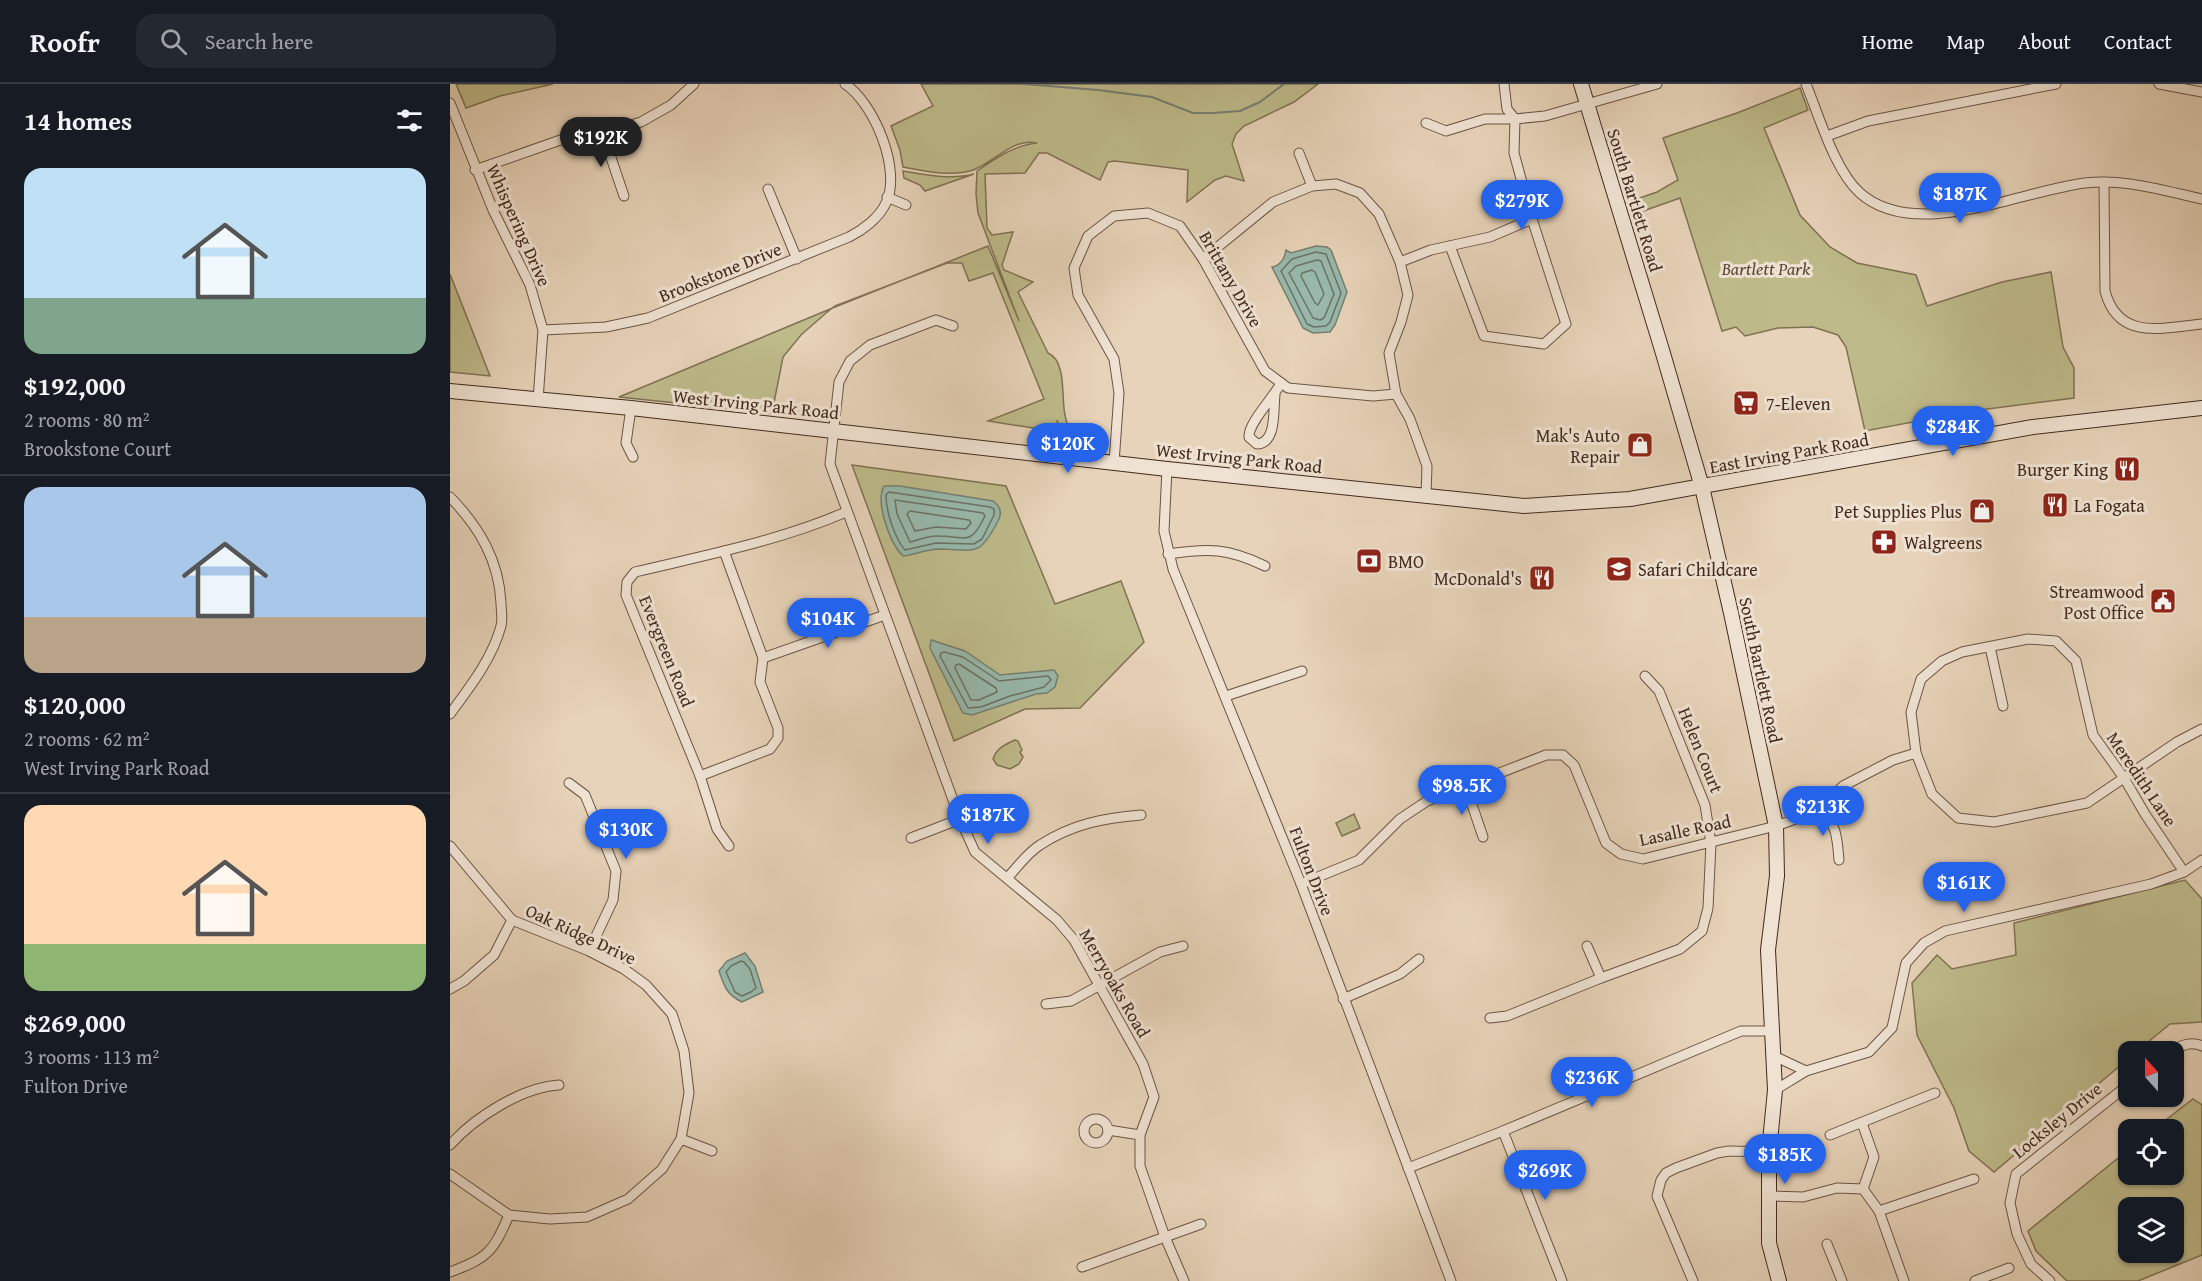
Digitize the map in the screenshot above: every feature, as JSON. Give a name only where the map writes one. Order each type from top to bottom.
[{"type":"main road","name":"South Bartlett Road","points":[[1581,84],[1702,487],[1776,826],[1777,876],[1768,950],[1775,1090],[1769,1152],[1769,1243],[1779,1281]]},
{"type":"main road","name":"West Irving Park Road","points":[[450,391],[631,408],[1167,469],[1524,506],[1630,499],[1702,487]]},
{"type":"main road","name":"East Irving Park Road","points":[[1702,487],[2033,427],[2202,408]]},
{"type":"street","points":[[475,170],[561,140],[641,122],[671,105],[694,84]]},
{"type":"street","name":"Brookstone Drive","points":[[543,330],[606,327],[637,321],[797,259],[859,232],[886,204],[890,166],[882,139],[869,110],[860,97],[845,84]]},
{"type":"street","points":[[1450,246],[1484,336],[1544,344],[1566,324],[1532,219],[1514,153],[1515,119],[1507,110],[1504,84]]},
{"type":"street","points":[[1426,123],[1446,131],[1485,119],[1545,116],[1587,106],[1657,84]]},
{"type":"street","points":[[1806,84],[1846,179],[1871,202],[1896,213],[1936,214],[2084,183],[2104,182],[2124,183],[2202,199]]},
{"type":"street","points":[[1827,136],[1868,121],[2056,84]]},
{"type":"street","points":[[2159,84],[2202,92]]},
{"type":"street","name":"Whispering Drive","points":[[450,103],[475,170],[530,285],[543,330],[538,400]]},
{"type":"street","points":[[602,131],[624,196]]},
{"type":"street","points":[[1299,153],[1312,186]]},
{"type":"street","points":[[2104,182],[2105,291],[2108,304],[2116,315],[2129,325],[2151,329],[2202,324]]},
{"type":"street","points":[[1203,260],[1273,202],[1312,186],[1336,184],[1360,193],[1379,214],[1400,262],[1408,295],[1389,353],[1396,394],[1410,419],[1427,466],[1426,495]]},
{"type":"street","points":[[768,189],[797,259]]},
{"type":"street","points":[[887,197],[906,205]]},
{"type":"street","name":"Brittany Drive","points":[[1114,463],[1119,393],[1114,359],[1078,296],[1074,268],[1088,236],[1114,216],[1148,213],[1180,226],[1203,260],[1265,371],[1288,388],[1373,396],[1396,394]]},
{"type":"street","points":[[1400,262],[1431,250],[1490,237],[1532,219]]},
{"type":"street","name":"Merryoaks Road","points":[[952,326],[936,320],[870,345],[850,361],[839,381],[830,464],[960,819],[975,852],[1057,920],[1074,940],[1143,1064],[1154,1097],[1140,1135],[1140,1166],[1165,1237],[1184,1281]]},
{"type":"street","points":[[1275,395],[1271,436],[1266,442],[1257,444],[1252,441],[1248,433],[1275,395],[1281,382]]},
{"type":"street","points":[[631,408],[626,443],[633,457]]},
{"type":"street","name":"Fulton Drive","points":[[1167,469],[1164,531],[1168,554],[1301,884],[1451,1281]]},
{"type":"street","points":[[450,497],[471,518],[488,549],[500,584],[502,624],[490,656],[450,714]]},
{"type":"street","name":"Evergreen Road","points":[[729,846],[717,829],[700,776],[626,595],[627,582],[635,572],[724,551],[815,525],[846,512]]},
{"type":"street","points":[[1168,554],[1200,550],[1231,552],[1265,566]]},
{"type":"street","points":[[700,776],[770,749],[778,738],[778,728],[760,682],[763,658],[724,551]]},
{"type":"street","points":[[763,658],[885,615]]},
{"type":"street","name":"Meredith Lane","points":[[1916,753],[1911,712],[1921,680],[1942,661],[1962,652],[2028,639],[2056,641],[2076,661],[2093,735],[2124,778],[2184,872]]},
{"type":"street","points":[[1990,647],[2003,706]]},
{"type":"street","points":[[1226,696],[1302,671]]},
{"type":"street","name":"Helen Court","points":[[1490,1018],[1507,1016],[1680,949],[1702,931],[1708,908],[1712,843],[1705,805],[1659,690],[1645,676]]},
{"type":"street","points":[[1916,753],[1932,794],[1958,818],[1994,822],[2087,803],[2177,742],[2202,729]]},
{"type":"street","name":"Lasalle Road","points":[[1301,884],[1359,860],[1400,819],[1427,801],[1546,755],[1563,754],[1574,765],[1606,843],[1621,854],[1643,859],[1776,826],[1815,812],[1843,786],[1893,760],[1916,753]]},
{"type":"street","points":[[568,783],[585,795],[616,872],[613,900],[589,951]]},
{"type":"street","points":[[1466,787],[1483,837]]},
{"type":"street","points":[[1820,808],[1840,828],[1841,855]]},
{"type":"street","points":[[1007,878],[1038,846],[1075,827],[1105,818],[1141,815]]},
{"type":"street","points":[[911,838],[960,819]]},
{"type":"street","name":"Oak Ridge Drive","points":[[450,846],[512,920],[589,951],[624,969],[646,985],[672,1014],[684,1051],[689,1093],[681,1139],[662,1169],[628,1199],[587,1217],[550,1219],[509,1215],[450,1174]]},
{"type":"street","points":[[1775,1090],[1806,1071],[1869,1052],[1892,1028],[1906,963],[1924,943],[1945,931],[2151,884],[2184,872],[2202,860]]},
{"type":"street","points":[[450,989],[464,981],[494,955],[512,920]]},
{"type":"street","points":[[1046,1004],[1071,1001],[1160,952],[1183,946]]},
{"type":"street","points":[[1587,946],[1601,978]]},
{"type":"street","points":[[1343,999],[1400,974],[1419,959]]},
{"type":"street","points":[[1408,1168],[1503,1131],[1741,1031],[1772,1031]]},
{"type":"street","points":[[2184,1046],[2196,1043],[2202,1046]]},
{"type":"street","points":[[1773,1056],[1806,1071]]},
{"type":"street","points":[[450,1144],[460,1133],[501,1105],[545,1086],[558,1085]]},
{"type":"street","points":[[1830,1135],[1935,1093]]},
{"type":"street","name":"Locksley Drive","points":[[2050,1281],[2031,1264],[2017,1234],[2010,1203],[2016,1174],[2118,1093]]},
{"type":"street","points":[[1863,1123],[1874,1158],[1863,1189]]},
{"type":"street","points":[[1108,1130],[1140,1135]]},
{"type":"street","points":[[1503,1131],[1562,1281]]},
{"type":"street","points":[[681,1139],[712,1151]]},
{"type":"street","points":[[1693,1281],[1657,1196],[1660,1180],[1666,1173],[1676,1168],[1717,1153],[1769,1152]]},
{"type":"street","points":[[1879,1211],[1974,1179]]},
{"type":"street","points":[[1770,1196],[1803,1197],[1837,1188],[1863,1189]]},
{"type":"street","points":[[1863,1189],[1879,1211],[1904,1281]]},
{"type":"street","points":[[450,1272],[476,1263],[497,1244],[509,1215]]},
{"type":"street","points":[[1082,1267],[1201,1224]]},
{"type":"street","points":[[1827,1244],[1842,1281]]},
{"type":"street","points":[[1975,1281],[2009,1268]]},
{"type":"green space","points":[[456,84],[553,84],[500,96],[466,108]]},
{"type":"green space","points":[[921,84],[1318,84],[1294,102],[1244,126],[1236,134],[1232,144],[1244,181],[1226,176],[1215,180],[1187,202],[1188,170],[1115,161],[1108,162],[1100,180],[1047,153],[1039,153],[1025,173],[985,174],[987,228],[992,235],[1013,232],[1002,265],[1004,270],[1033,282],[1018,292],[1048,353],[1058,364],[1061,372],[1065,418],[1072,434],[1063,438],[1057,420],[1059,432],[988,421],[1044,399],[993,273],[969,281],[962,263],[947,263],[903,280],[988,246],[1019,321],[978,213],[977,171],[1013,149],[1037,143],[1028,142],[1012,147],[981,167],[965,172],[938,173],[903,167],[900,150],[891,126],[933,106]]},
{"type":"green space","name":"Bartlett Park","points":[[1800,88],[1808,110],[1764,128],[1800,215],[1830,247],[1857,263],[1916,275],[1927,306],[2002,282],[2051,272],[2063,347],[2074,368],[2074,398],[1972,411],[1865,431],[1846,347],[1838,335],[1813,327],[1778,328],[1745,336],[1736,327],[1722,331],[1680,198],[1632,215],[1628,202],[1657,192],[1678,180],[1663,138],[1737,113]]},
{"type":"green space","points":[[903,171],[948,177],[974,174],[925,191],[920,185],[904,178]]},
{"type":"green space","points":[[450,274],[490,376],[450,372]]},
{"type":"green space","points":[[903,280],[835,307],[832,308],[835,306]]},
{"type":"green space","points":[[832,308],[801,335],[783,357],[772,413],[619,397]]},
{"type":"green space","points":[[852,465],[1006,486],[1055,604],[1121,581],[1144,642],[1080,708],[1025,709],[954,741]]},
{"type":"green space","points":[[1015,740],[1018,741],[1022,750],[1020,752],[1023,757],[1019,764],[1010,769],[997,765],[993,759],[999,749]]},
{"type":"green space","points":[[1354,814],[1360,828],[1342,836],[1336,823]]},
{"type":"green space","points":[[2185,880],[2202,899],[2202,1022],[2170,1024],[2149,1041],[2118,1041],[2118,1067],[1994,1172],[1969,1151],[1954,1108],[1917,1035],[1912,983],[1937,955],[1952,969],[2016,955],[2014,923]]},
{"type":"green space","points":[[2193,1099],[2202,1105],[2202,1255],[2184,1262],[2184,1197],[2118,1197],[2118,1263],[2182,1263],[2138,1281],[2067,1281],[2036,1251],[2028,1231],[2118,1158],[2118,1185],[2184,1185],[2184,1119],[2167,1119]]},
{"type":"water","points":[[1316,246],[1327,247],[1331,250],[1347,292],[1335,325],[1330,332],[1313,333],[1303,328],[1272,267],[1282,261],[1286,250],[1291,253]]},
{"type":"water","points":[[884,486],[900,486],[993,501],[999,507],[1000,515],[992,533],[976,549],[934,549],[903,556],[893,542],[885,523],[881,502]]},
{"type":"water","points":[[931,640],[965,651],[1000,675],[1054,670],[1058,676],[1055,687],[1047,693],[1036,694],[972,715],[963,713],[930,648]]},
{"type":"water","points":[[745,953],[755,966],[763,992],[742,1002],[727,990],[719,971],[727,961]]},
{"type":"waterway","points":[[1024,84],[1152,97],[1193,113],[1240,111],[1260,102],[1284,84]]},
{"type":"place","name":"7-Eleven","points":[[1746,403]]},
{"type":"place","name":"Mak's Auto Repair","points":[[1640,445]]},
{"type":"place","name":"Burger King","points":[[2127,469]]},
{"type":"place","name":"La Fogata","points":[[2055,505]]},
{"type":"place","name":"Pet Supplies Plus","points":[[1982,511]]},
{"type":"place","name":"Walgreens","points":[[1884,542]]},
{"type":"place","name":"BMO","points":[[1369,561]]},
{"type":"place","name":"Safari Childcare","points":[[1619,569]]},
{"type":"place","name":"McDonald's","points":[[1542,578]]},
{"type":"place","name":"Streamwood Post Office","points":[[2163,601]]}]
